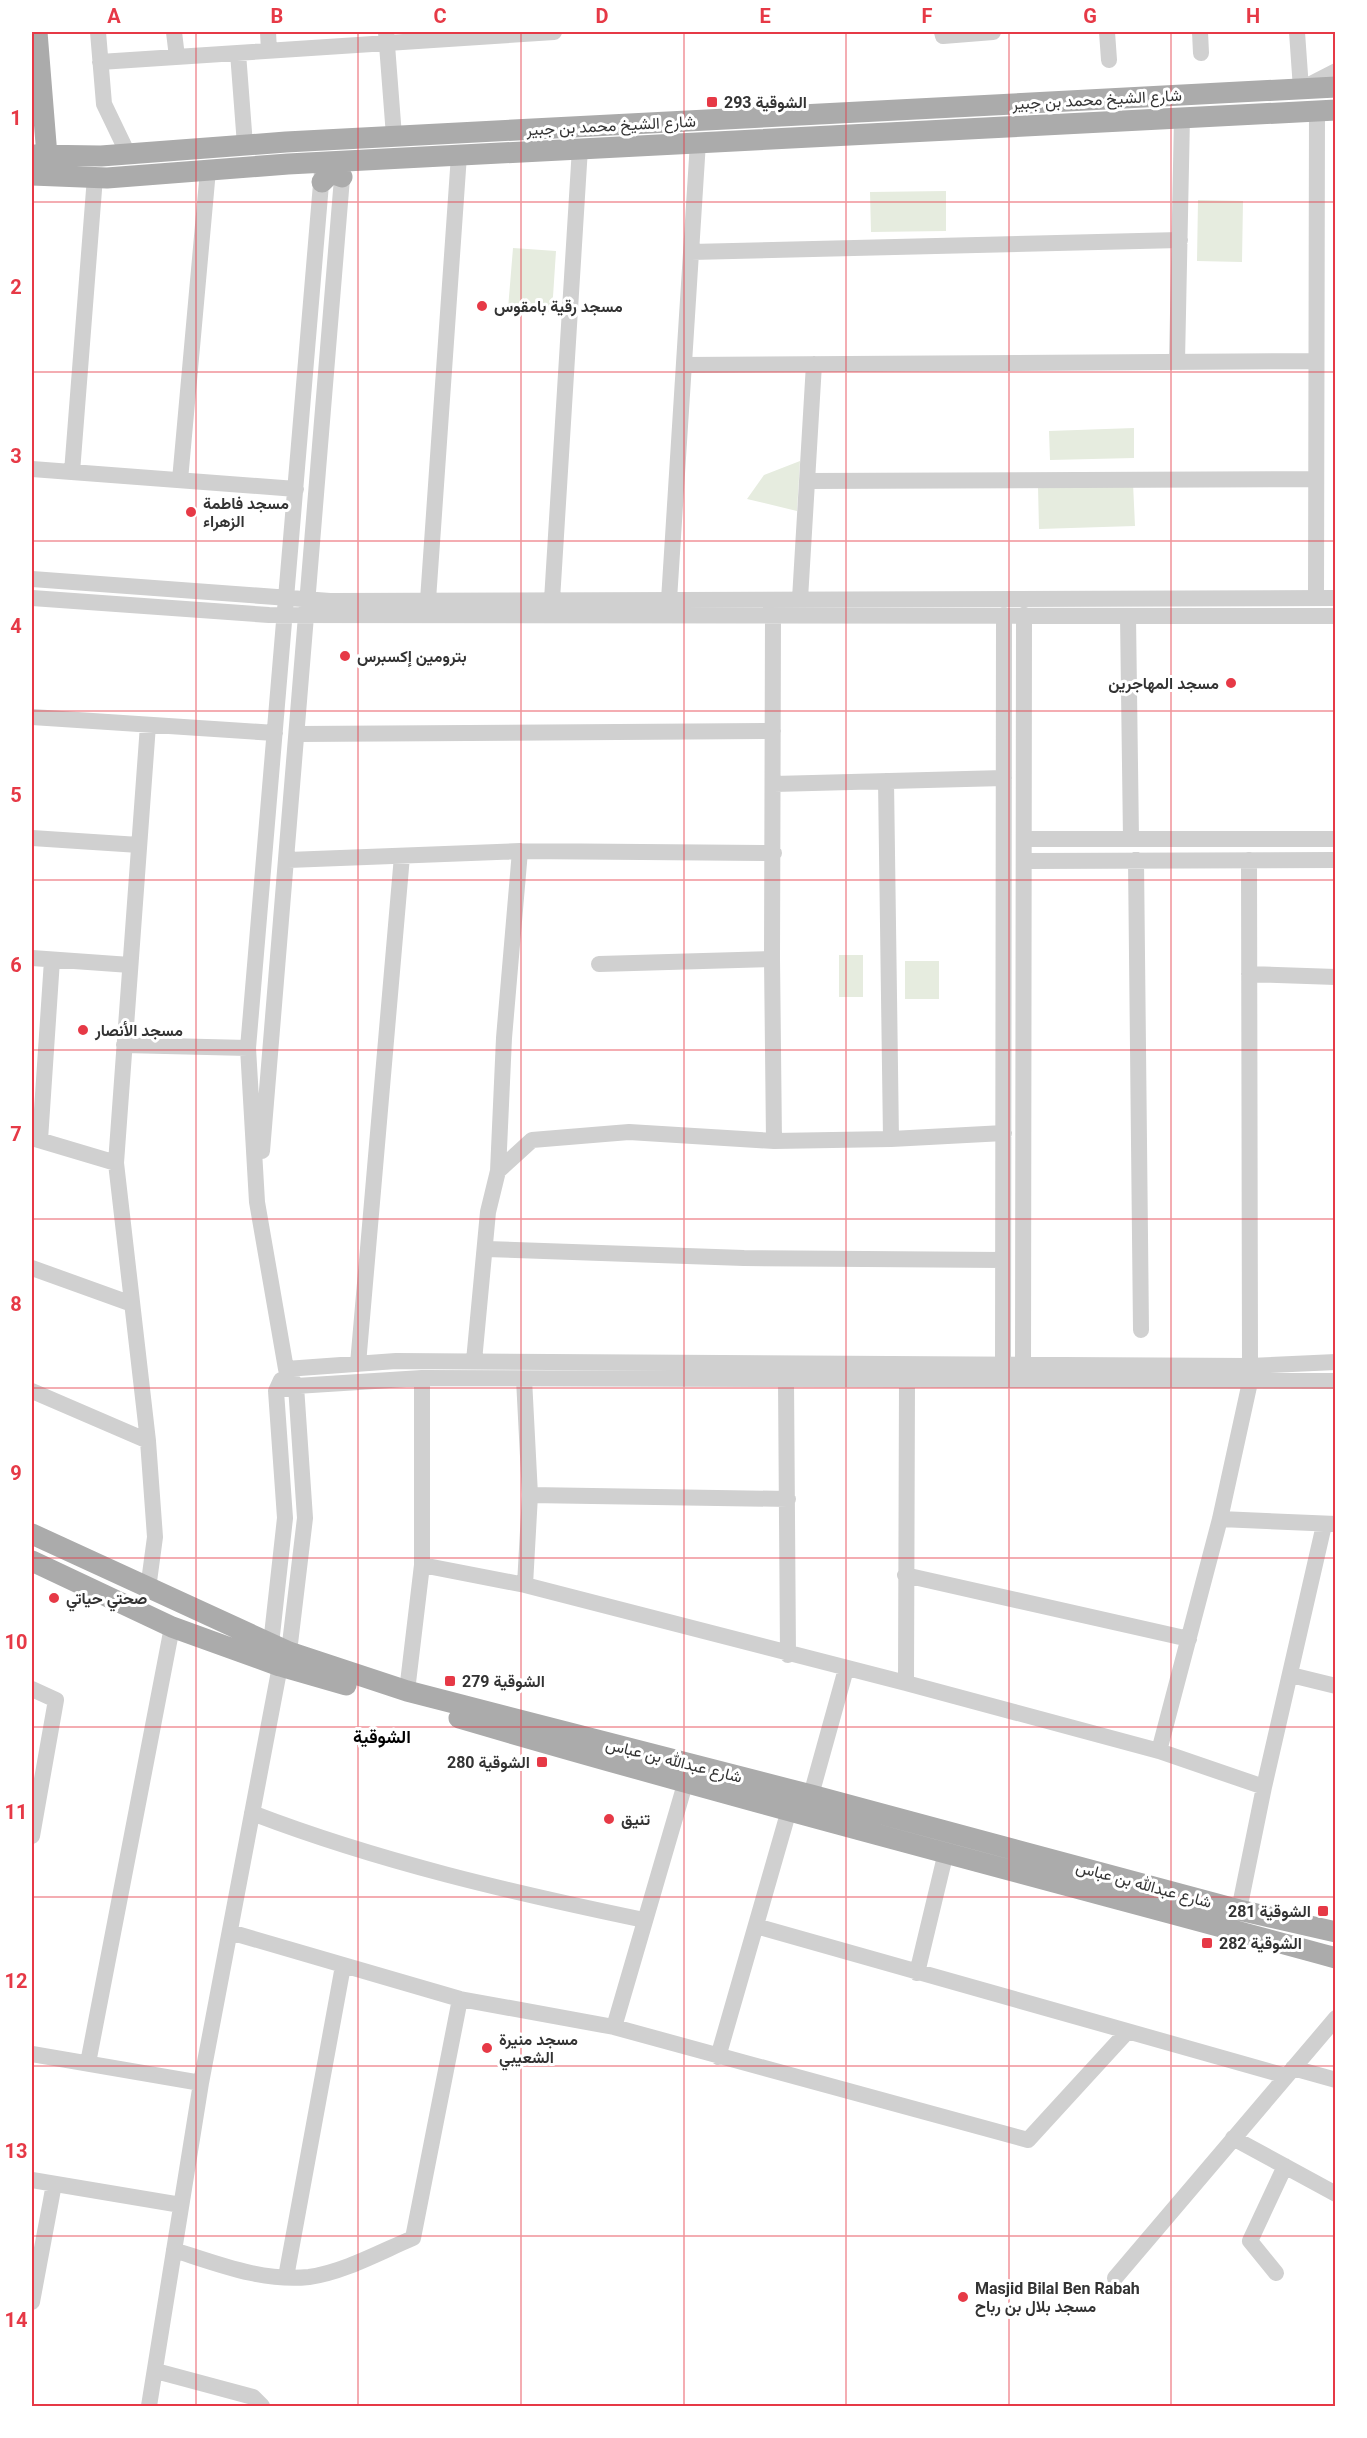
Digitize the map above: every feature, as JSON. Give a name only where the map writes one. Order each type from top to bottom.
[{"type":"main road","points":[[37,32],[39,156]]},
{"type":"main road","name":"شارع الشيخ محمد بن جبير","points":[[39,156],[128,154],[394,136],[1335,87]]},
{"type":"main road","points":[[924,108],[924,130]]},
{"type":"main road","name":"شارع الشيخ محمد بن جبير","points":[[32,175],[94,177],[208,170],[333,171],[459,154],[1326,111]]},
{"type":"main road","name":"شارع عبدالله بن عباس","points":[[32,1534],[280,1654],[685,1784],[946,1852],[1335,1958]]},
{"type":"main road","name":"شارع عبدالله بن عباس","points":[[32,1561],[172,1627],[1239,1910],[1335,1932]]},
{"type":"street","points":[[98,32],[104,104],[128,154]]},
{"type":"street","points":[[174,32],[177,57]]},
{"type":"street","points":[[268,32],[269,51]]},
{"type":"street","points":[[100,62],[269,51],[387,37],[554,32]]},
{"type":"street","points":[[942,32],[943,36],[993,32]]},
{"type":"street","points":[[1107,32],[1109,60]]},
{"type":"street","points":[[1200,32],[1201,53]]},
{"type":"street","points":[[1297,32],[1301,89],[1335,71]]},
{"type":"street","points":[[387,37],[394,136]]},
{"type":"street","points":[[238,53],[245,145]]},
{"type":"street","points":[[1316,598],[1316,361],[1326,111]]},
{"type":"street","points":[[1177,362],[1182,117]]},
{"type":"street","points":[[669,600],[698,142]]},
{"type":"street","points":[[552,600],[580,148]]},
{"type":"street","points":[[428,600],[459,154]]},
{"type":"street","points":[[180,480],[208,170]]},
{"type":"street","points":[[149,2406],[201,2083],[305,1518],[296,1386],[286,1369],[257,1202],[248,1048],[296,489],[333,171]]},
{"type":"street","points":[[257,1202],[308,607],[333,171]]},
{"type":"street","points":[[72,472],[94,177]]},
{"type":"street","points":[[692,252],[1180,240]]},
{"type":"street","points":[[684,365],[1316,361]]},
{"type":"street","points":[[800,599],[814,364]]},
{"type":"street","points":[[32,469],[296,489]]},
{"type":"street","points":[[807,481],[1317,479]]},
{"type":"street","points":[[32,579],[286,606]]},
{"type":"street","points":[[32,598],[308,607],[773,615],[1335,616]]},
{"type":"street","points":[[308,607],[428,600],[1335,598]]},
{"type":"street","points":[[773,615],[774,1141]]},
{"type":"street","points":[[1003,1382],[1004,615]]},
{"type":"street","points":[[1023,1382],[1024,615]]},
{"type":"street","points":[[1128,616],[1131,839]]},
{"type":"street","points":[[32,717],[275,733]]},
{"type":"street","points":[[148,725],[116,1163],[148,1441],[155,1537],[148,1589]]},
{"type":"street","points":[[298,734],[773,731]]},
{"type":"street","points":[[774,784],[1004,778]]},
{"type":"street","points":[[886,782],[891,1139]]},
{"type":"street","points":[[32,838],[139,845]]},
{"type":"street","points":[[1024,839],[1335,839]]},
{"type":"street","points":[[288,860],[520,851],[774,853]]},
{"type":"street","points":[[474,1361],[488,1212],[498,1171],[504,1038],[520,851]]},
{"type":"street","points":[[358,1364],[402,856]]},
{"type":"street","points":[[1136,860],[1141,1330]]},
{"type":"street","points":[[1159,1750],[1220,1520],[1250,1374],[1249,860]]},
{"type":"street","points":[[1024,861],[1335,860]]},
{"type":"street","points":[[32,958],[130,965]]},
{"type":"street","points":[[599,964],[772,959]]},
{"type":"street","points":[[52,960],[36,1139],[116,1163]]},
{"type":"street","points":[[1249,974],[1335,977]]},
{"type":"street","points":[[124,1045],[248,1048]]},
{"type":"street","points":[[498,1171],[531,1140],[629,1132],[774,1141],[891,1139],[1004,1133]]},
{"type":"street","points":[[486,1249],[744,1258],[1003,1260]]},
{"type":"street","points":[[32,1268],[132,1304]]},
{"type":"street","points":[[286,1369],[358,1364],[474,1361],[1023,1365],[1250,1374],[1335,1381]]},
{"type":"street","points":[[276,1391],[296,1386],[422,1378],[1023,1382],[1250,1374],[1335,1362]]},
{"type":"street","points":[[280,1654],[285,1518],[276,1391],[286,1369]]},
{"type":"street","points":[[407,1691],[422,1565],[422,1378]]},
{"type":"street","points":[[524,1379],[530,1495],[525,1585]]},
{"type":"street","points":[[786,1380],[788,1655]]},
{"type":"street","points":[[906,1683],[907,1381]]},
{"type":"street","points":[[32,1391],[148,1441]]},
{"type":"street","points":[[530,1495],[788,1499]]},
{"type":"street","points":[[1220,1520],[1330,1524],[1264,1787],[1239,1910]]},
{"type":"street","points":[[422,1565],[525,1585],[788,1655],[906,1683],[1159,1750],[1264,1787]]},
{"type":"street","points":[[905,1575],[1189,1639]]},
{"type":"street","points":[[88,2062],[172,1627]]},
{"type":"street","points":[[811,1795],[846,1669]]},
{"type":"street","points":[[1291,1675],[1335,1686]]},
{"type":"street","points":[[32,1689],[56,1700],[32,1836]]},
{"type":"street","points":[[614,2027],[685,1784]]},
{"type":"street","points":[[718,2057],[789,1810]]},
{"type":"street","points":[[252,1813],[329,1843],[463,1881],[644,1920]]},
{"type":"street","points":[[917,1973],[946,1852]]},
{"type":"street","points":[[756,1926],[1126,2033],[1289,2072],[1335,2080]]},
{"type":"street","points":[[230,1932],[460,1999],[614,2027],[1029,2140],[1126,2033]]},
{"type":"street","points":[[286,2277],[343,1966]]},
{"type":"street","points":[[174,2250],[244,2272],[286,2277],[310,2277],[342,2267],[413,2238],[460,1999]]},
{"type":"street","points":[[1114,2278],[1335,2018]]},
{"type":"street","points":[[32,2054],[201,2083]]},
{"type":"street","points":[[1233,2138],[1335,2194]]},
{"type":"street","points":[[1276,2272],[1250,2241],[1285,2166]]},
{"type":"street","points":[[32,2180],[181,2205]]},
{"type":"street","points":[[32,2302],[54,2184]]},
{"type":"street","points":[[156,2371],[253,2397],[262,2406]]},
{"type":"shaded area","points":[[946,191],[946,231],[871,232],[870,192]]},
{"type":"shaded area","points":[[1198,200],[1243,201],[1242,262],[1197,261]]},
{"type":"shaded area","points":[[513,248],[556,251],[552,312],[508,309]]},
{"type":"shaded area","points":[[1134,428],[1134,458],[1050,460],[1049,431]]},
{"type":"shaded area","points":[[800,461],[797,511],[747,499],[764,475]]},
{"type":"shaded area","points":[[1133,483],[1135,526],[1039,529],[1038,486]]},
{"type":"shaded area","points":[[839,955],[863,955],[863,997],[839,997]]},
{"type":"shaded area","points":[[905,961],[939,961],[939,999],[905,999]]},
{"type":"place","name":"الشوقية 293","points":[[712,102]]},
{"type":"place","name":"مسجد رقية بامقوس","points":[[482,306]]},
{"type":"place","name":"مسجد فاطمة الزهراء","points":[[191,512]]},
{"type":"place","name":"بترومين إكسبرس","points":[[345,656]]},
{"type":"place","name":"مسجد المهاجرين","points":[[1231,683]]},
{"type":"place","name":"مسجد الأنصار","points":[[83,1030]]},
{"type":"place","name":"صحتي حياتي","points":[[54,1598]]},
{"type":"place","name":"الشوقية 279","points":[[450,1681]]},
{"type":"place","name":"الشوقية 280","points":[[542,1762]]},
{"type":"place","name":"تنيق","points":[[609,1819]]},
{"type":"place","name":"الشوقية 281","points":[[1323,1911]]},
{"type":"place","name":"الشوقية 282","points":[[1207,1943]]},
{"type":"place","name":"مسجد منيرة الشعيبي","points":[[487,2048]]},
{"type":"place","name":"Masjid Bilal Ben Rabah مسجد بلال بن رباح","points":[[963,2297]]},
{"type":"district","name":"الشوقية","points":[[382,1737]]}]
